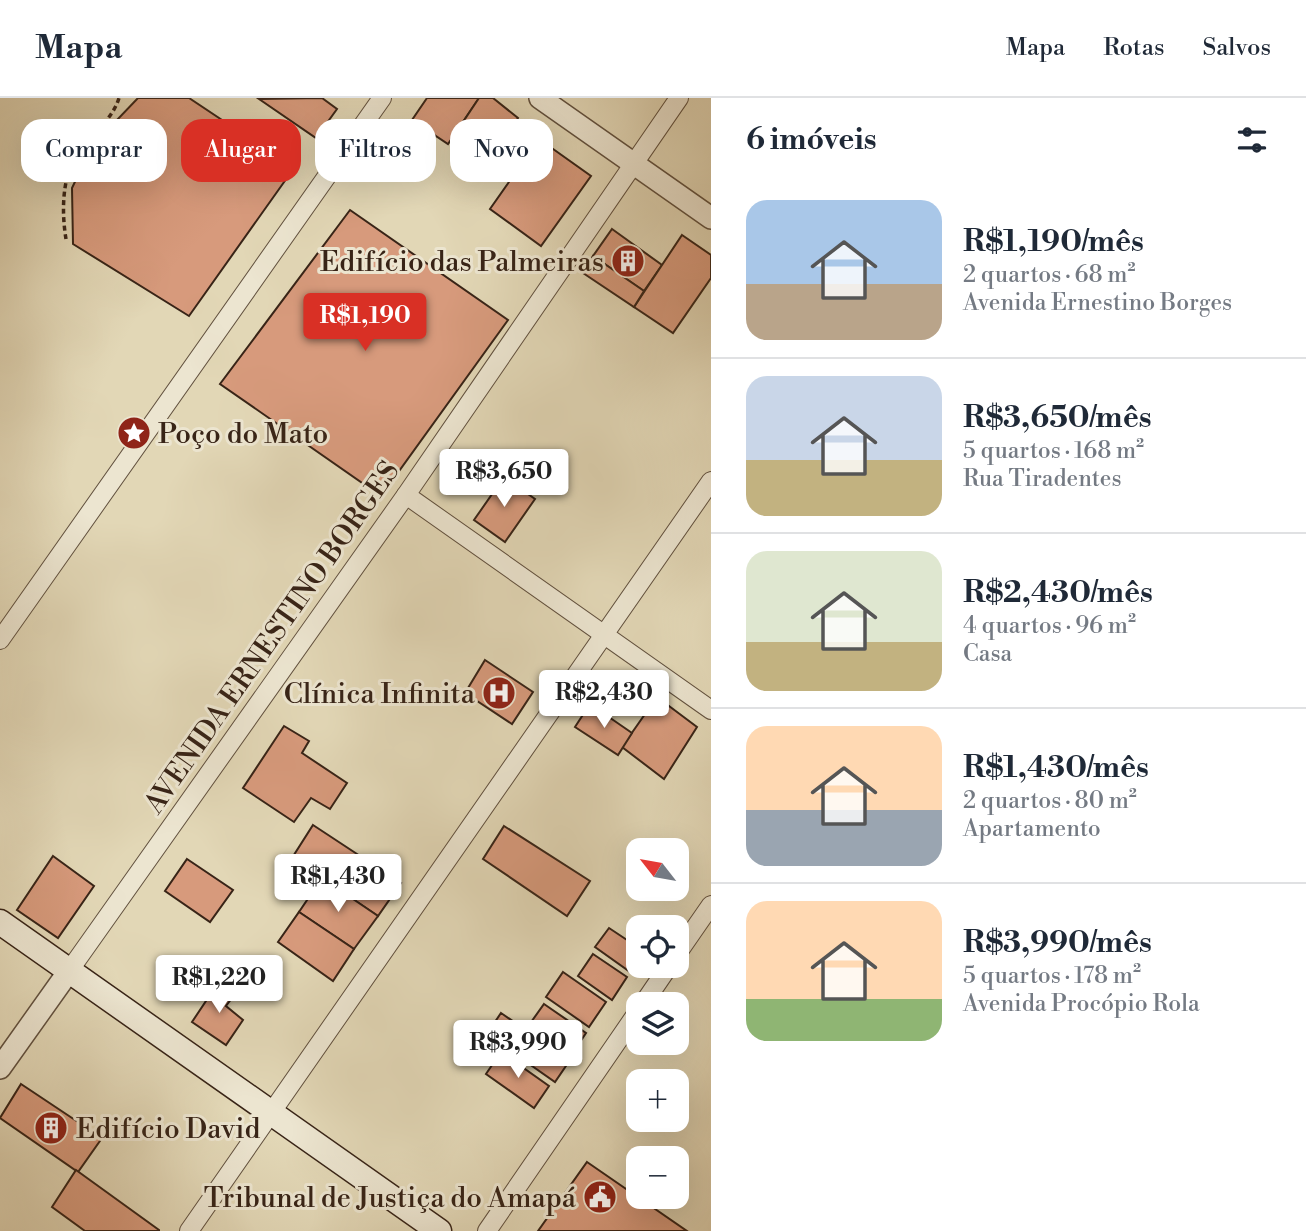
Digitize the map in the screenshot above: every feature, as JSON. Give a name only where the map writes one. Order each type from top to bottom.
[{"type":"main road","points":[[0,922],[439,1231]]},
{"type":"street","points":[[0,640],[382,98]]},
{"type":"street","points":[[540,98],[711,218]]},
{"type":"street","name":"AVENIDA ERNESTINO BORGES","points":[[0,1068],[406,495],[680,98]]},
{"type":"street","points":[[189,1231],[711,481]]},
{"type":"street","points":[[406,495],[711,710]]},
{"type":"street","points":[[689,937],[711,905]]},
{"type":"street","points":[[487,1231],[626,1029]]},
{"type":"path","points":[[66,239],[64,199],[71,165],[80,147],[116,108],[119,98]]},
{"type":"building","points":[[138,98],[189,98],[220,119],[181,119],[181,182],[284,182],[189,316],[73,244],[72,188],[75,182],[167,182],[167,119],[118,119]]},
{"type":"building","points":[[322,98],[337,109],[330,119],[315,119],[315,137],[301,128],[301,119],[288,119],[259,99]]},
{"type":"building","points":[[427,98],[479,98],[465,119],[450,119],[448,144],[436,136],[436,119],[413,119]]},
{"type":"building","points":[[479,98],[493,98],[518,118],[517,119],[465,119]]},
{"type":"building","points":[[553,149],[591,176],[541,246],[490,209],[509,182],[553,182]]},
{"type":"building","points":[[350,210],[508,320],[381,496],[220,384]]},
{"type":"building","name":"Edifício das Palmeiras","points":[[612,229],[662,265],[644,291],[593,256]]},
{"type":"building","points":[[682,235],[711,255],[711,278],[673,333],[634,307]]},
{"type":"building","points":[[593,256],[644,291],[634,307],[583,273]]},
{"type":"building","points":[[504,477],[535,499],[505,542],[474,520]]},
{"type":"building","name":"Clínica Infinita","points":[[485,660],[533,692],[512,724],[465,693]]},
{"type":"building","points":[[657,697],[697,727],[664,779],[622,747]]},
{"type":"building","points":[[590,704],[632,733],[618,755],[575,727]]},
{"type":"building","points":[[284,726],[309,741],[302,753],[347,783],[330,809],[311,798],[294,822],[243,788]]},
{"type":"building","points":[[313,825],[401,883],[378,916],[292,858]]},
{"type":"building","points":[[504,826],[590,881],[567,916],[483,859]]},
{"type":"building","points":[[53,856],[94,886],[58,938],[17,910]]},
{"type":"building","points":[[187,859],[233,890],[210,922],[165,891]]},
{"type":"building","points":[[322,878],[378,916],[354,949],[299,912]]},
{"type":"building","points":[[299,912],[354,949],[333,981],[278,942]]},
{"type":"building","points":[[609,928],[626,939],[626,969],[595,947]]},
{"type":"building","points":[[593,954],[626,978],[612,1000],[578,976]]},
{"type":"building","points":[[563,972],[606,1002],[589,1027],[546,997]]},
{"type":"building","points":[[218,983],[235,994],[226,1006],[243,1020],[226,1045],[192,1022]]},
{"type":"building","points":[[544,1004],[586,1033],[572,1054],[529,1025]]},
{"type":"building","points":[[501,1013],[530,1033],[515,1055],[486,1035]]},
{"type":"building","points":[[540,1040],[570,1060],[555,1082],[525,1061]]},
{"type":"building","points":[[501,1052],[549,1086],[534,1108],[486,1074]]},
{"type":"building","name":"Edifício David","points":[[21,1084],[102,1138],[78,1172],[0,1118]]},
{"type":"building","name":"Tribunal de Justiça do Amapá","points":[[587,1162],[626,1189],[626,1209],[655,1209],[687,1231],[538,1231]]},
{"type":"building","points":[[76,1170],[159,1231],[85,1231],[52,1207]]},
{"type":"place","name":"Edifício das Palmeiras","points":[[628,261]]},
{"type":"place","name":"Poço do Mato","points":[[134,433]]},
{"type":"place","name":"Clínica Infinita","points":[[499,693]]},
{"type":"place","name":"Edifício David","points":[[51,1128]]},
{"type":"place","name":"Tribunal de Justiça do Amapá","points":[[600,1197]]}]
